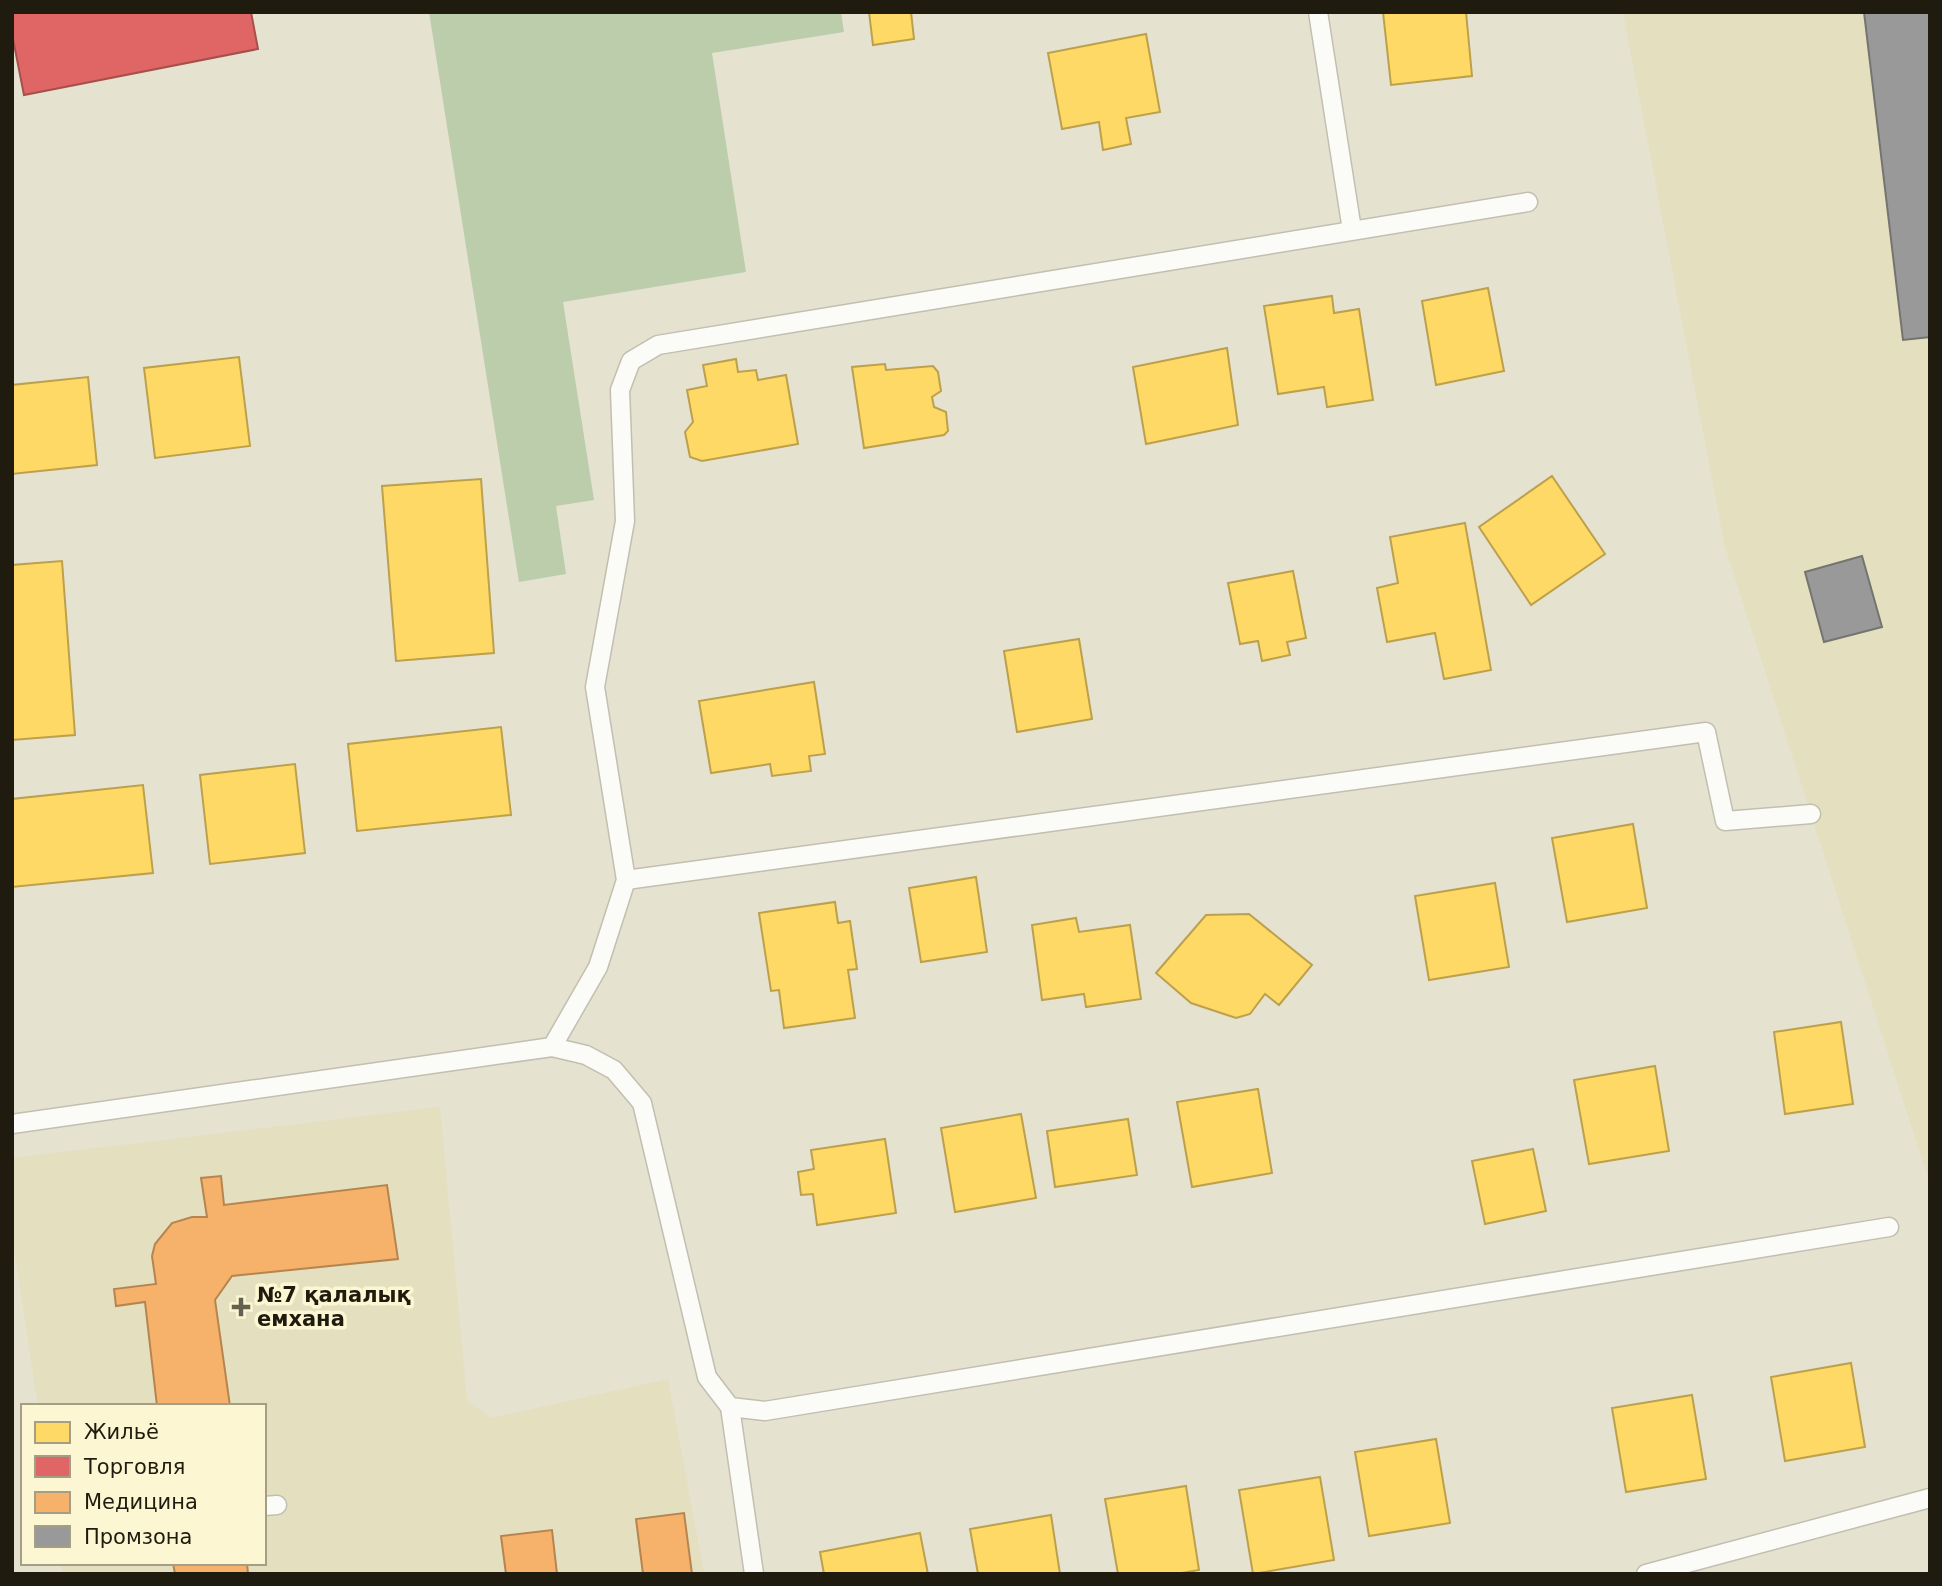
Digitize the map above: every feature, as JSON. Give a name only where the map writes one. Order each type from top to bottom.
[{"type":"lane","points":[[1318,12],[1352,230]]},
{"type":"lane","points":[[552,1047],[598,967],[626,880],[594,687],[625,521],[620,390],[631,361],[658,345],[1528,202]]},
{"type":"lane","points":[[626,880],[1706,732],[1726,821],[1811,814]]},
{"type":"lane","points":[[12,1124],[552,1047],[586,1055],[614,1070],[642,1103],[707,1377],[730,1407],[754,1574]]},
{"type":"lane","points":[[730,1407],[765,1411],[1889,1227]]},
{"type":"lane","points":[[1646,1574],[1930,1498]]},
{"type":"shaded area","points":[[1623,12],[1930,12],[1930,1184],[1725,547]]},
{"type":"shaded area","name":"№7 қалалық емхана","points":[[440,1107],[467,1400],[491,1418],[668,1379],[704,1574],[63,1574],[61,1565],[266,1565],[266,1404],[38,1404],[12,1235],[12,1158]]},
{"type":"green space","points":[[429,12],[841,12],[844,32],[712,53],[746,272],[563,302],[594,500],[556,506],[566,574],[519,582]]},
{"type":"building: Жильё","points":[[869,12],[911,12],[914,39],[873,45]]},
{"type":"building: Жильё","points":[[1383,12],[1466,12],[1472,76],[1391,85]]},
{"type":"building: Жильё","points":[[1146,34],[1160,112],[1126,118],[1131,144],[1103,150],[1099,122],[1062,129],[1048,53]]},
{"type":"building: Жильё","points":[[1488,288],[1504,371],[1436,385],[1422,301]]},
{"type":"building: Жильё","points":[[1332,296],[1334,313],[1359,309],[1373,400],[1327,407],[1324,387],[1278,394],[1264,306]]},
{"type":"building: Жильё","points":[[1227,348],[1238,425],[1146,444],[1133,367]]},
{"type":"building: Жильё","points":[[239,357],[250,446],[155,458],[144,368]]},
{"type":"building: Жильё","points":[[736,359],[738,372],[756,370],[758,380],[786,375],[798,444],[702,461],[690,457],[685,432],[693,422],[687,390],[707,386],[703,365]]},
{"type":"building: Жильё","points":[[885,364],[886,370],[933,366],[938,372],[941,391],[932,397],[934,407],[946,412],[948,431],[944,435],[864,448],[852,367]]},
{"type":"building: Жильё","points":[[88,377],[97,465],[12,474],[12,385]]},
{"type":"building: Жильё","points":[[1552,476],[1605,554],[1531,605],[1479,527]]},
{"type":"building: Жильё","points":[[481,479],[494,653],[396,661],[382,486]]},
{"type":"building: Жильё","points":[[1465,523],[1491,670],[1444,679],[1435,633],[1387,642],[1377,588],[1398,583],[1390,537]]},
{"type":"building: Жильё","points":[[62,561],[75,735],[12,740],[12,565]]},
{"type":"building: Жильё","points":[[1293,571],[1306,638],[1287,642],[1290,655],[1262,661],[1258,641],[1240,644],[1228,583]]},
{"type":"building: Жильё","points":[[1079,639],[1092,719],[1017,732],[1004,651]]},
{"type":"building: Жильё","points":[[814,682],[825,754],[809,756],[811,771],[772,776],[770,764],[711,773],[699,701]]},
{"type":"building: Жильё","points":[[501,727],[511,815],[357,831],[348,744]]},
{"type":"building: Жильё","points":[[295,764],[305,853],[210,864],[200,775]]},
{"type":"building: Жильё","points":[[143,785],[153,873],[12,887],[12,799]]},
{"type":"building: Жильё","points":[[1633,824],[1647,908],[1567,922],[1552,838]]},
{"type":"building: Жильё","points":[[976,877],[987,952],[921,962],[909,888]]},
{"type":"building: Жильё","points":[[1495,883],[1509,967],[1429,980],[1415,896]]},
{"type":"building: Жильё","points":[[835,902],[838,923],[850,921],[857,969],[848,970],[855,1018],[784,1028],[779,990],[771,991],[759,913]]},
{"type":"building: Жильё","points":[[1249,914],[1312,965],[1279,1005],[1265,994],[1250,1014],[1236,1018],[1191,1003],[1156,973],[1206,915]]},
{"type":"building: Жильё","points":[[1076,918],[1079,932],[1130,925],[1141,999],[1086,1007],[1084,994],[1042,1000],[1032,925]]},
{"type":"building: Жильё","points":[[1841,1022],[1853,1104],[1785,1114],[1774,1032]]},
{"type":"building: Жильё","points":[[1655,1066],[1669,1151],[1589,1164],[1574,1080]]},
{"type":"building: Жильё","points":[[1258,1089],[1272,1173],[1192,1187],[1177,1102]]},
{"type":"building: Жильё","points":[[1021,1114],[1036,1198],[955,1212],[941,1128]]},
{"type":"building: Жильё","points":[[1128,1119],[1137,1175],[1055,1187],[1047,1131]]},
{"type":"building: Жильё","points":[[885,1139],[896,1213],[817,1225],[813,1194],[801,1195],[798,1172],[814,1169],[811,1150]]},
{"type":"building: Жильё","points":[[1533,1149],[1546,1211],[1485,1224],[1472,1161]]},
{"type":"building: Жильё","points":[[1851,1363],[1865,1447],[1785,1461],[1771,1377]]},
{"type":"building: Жильё","points":[[1692,1395],[1706,1479],[1626,1492],[1612,1408]]},
{"type":"building: Жильё","points":[[1436,1439],[1450,1523],[1369,1536],[1355,1452]]},
{"type":"building: Жильё","points":[[1320,1477],[1334,1560],[1253,1574],[1239,1490]]},
{"type":"building: Жильё","points":[[1186,1486],[1199,1570],[1176,1574],[1118,1574],[1105,1499]]},
{"type":"building: Жильё","points":[[1051,1515],[1060,1574],[978,1574],[970,1529]]},
{"type":"building: Жильё","points":[[920,1533],[928,1574],[824,1574],[820,1552]]},
{"type":"building: Торговля","points":[[12,12],[251,12],[258,49],[24,95],[12,34]]},
{"type":"building: Медицина","points":[[221,1176],[224,1205],[387,1185],[398,1259],[232,1276],[215,1300],[230,1404],[157,1404],[145,1302],[116,1306],[114,1289],[156,1284],[152,1256],[155,1244],[172,1223],[192,1217],[207,1217],[201,1178]]},
{"type":"building: Медицина","points":[[684,1513],[692,1574],[643,1574],[636,1519]]},
{"type":"building: Медицина","points":[[552,1530],[557,1574],[506,1574],[501,1536]]},
{"type":"building: Медицина","points":[[173,1565],[247,1565],[248,1574],[175,1574]]},
{"type":"building: Промзона","points":[[1864,12],[1930,12],[1930,337],[1903,340]]},
{"type":"building: Промзона","points":[[1862,556],[1882,627],[1824,642],[1805,572]]},
{"type":"place","name":"№7 қалалық емхана","points":[[241,1307]]}]
